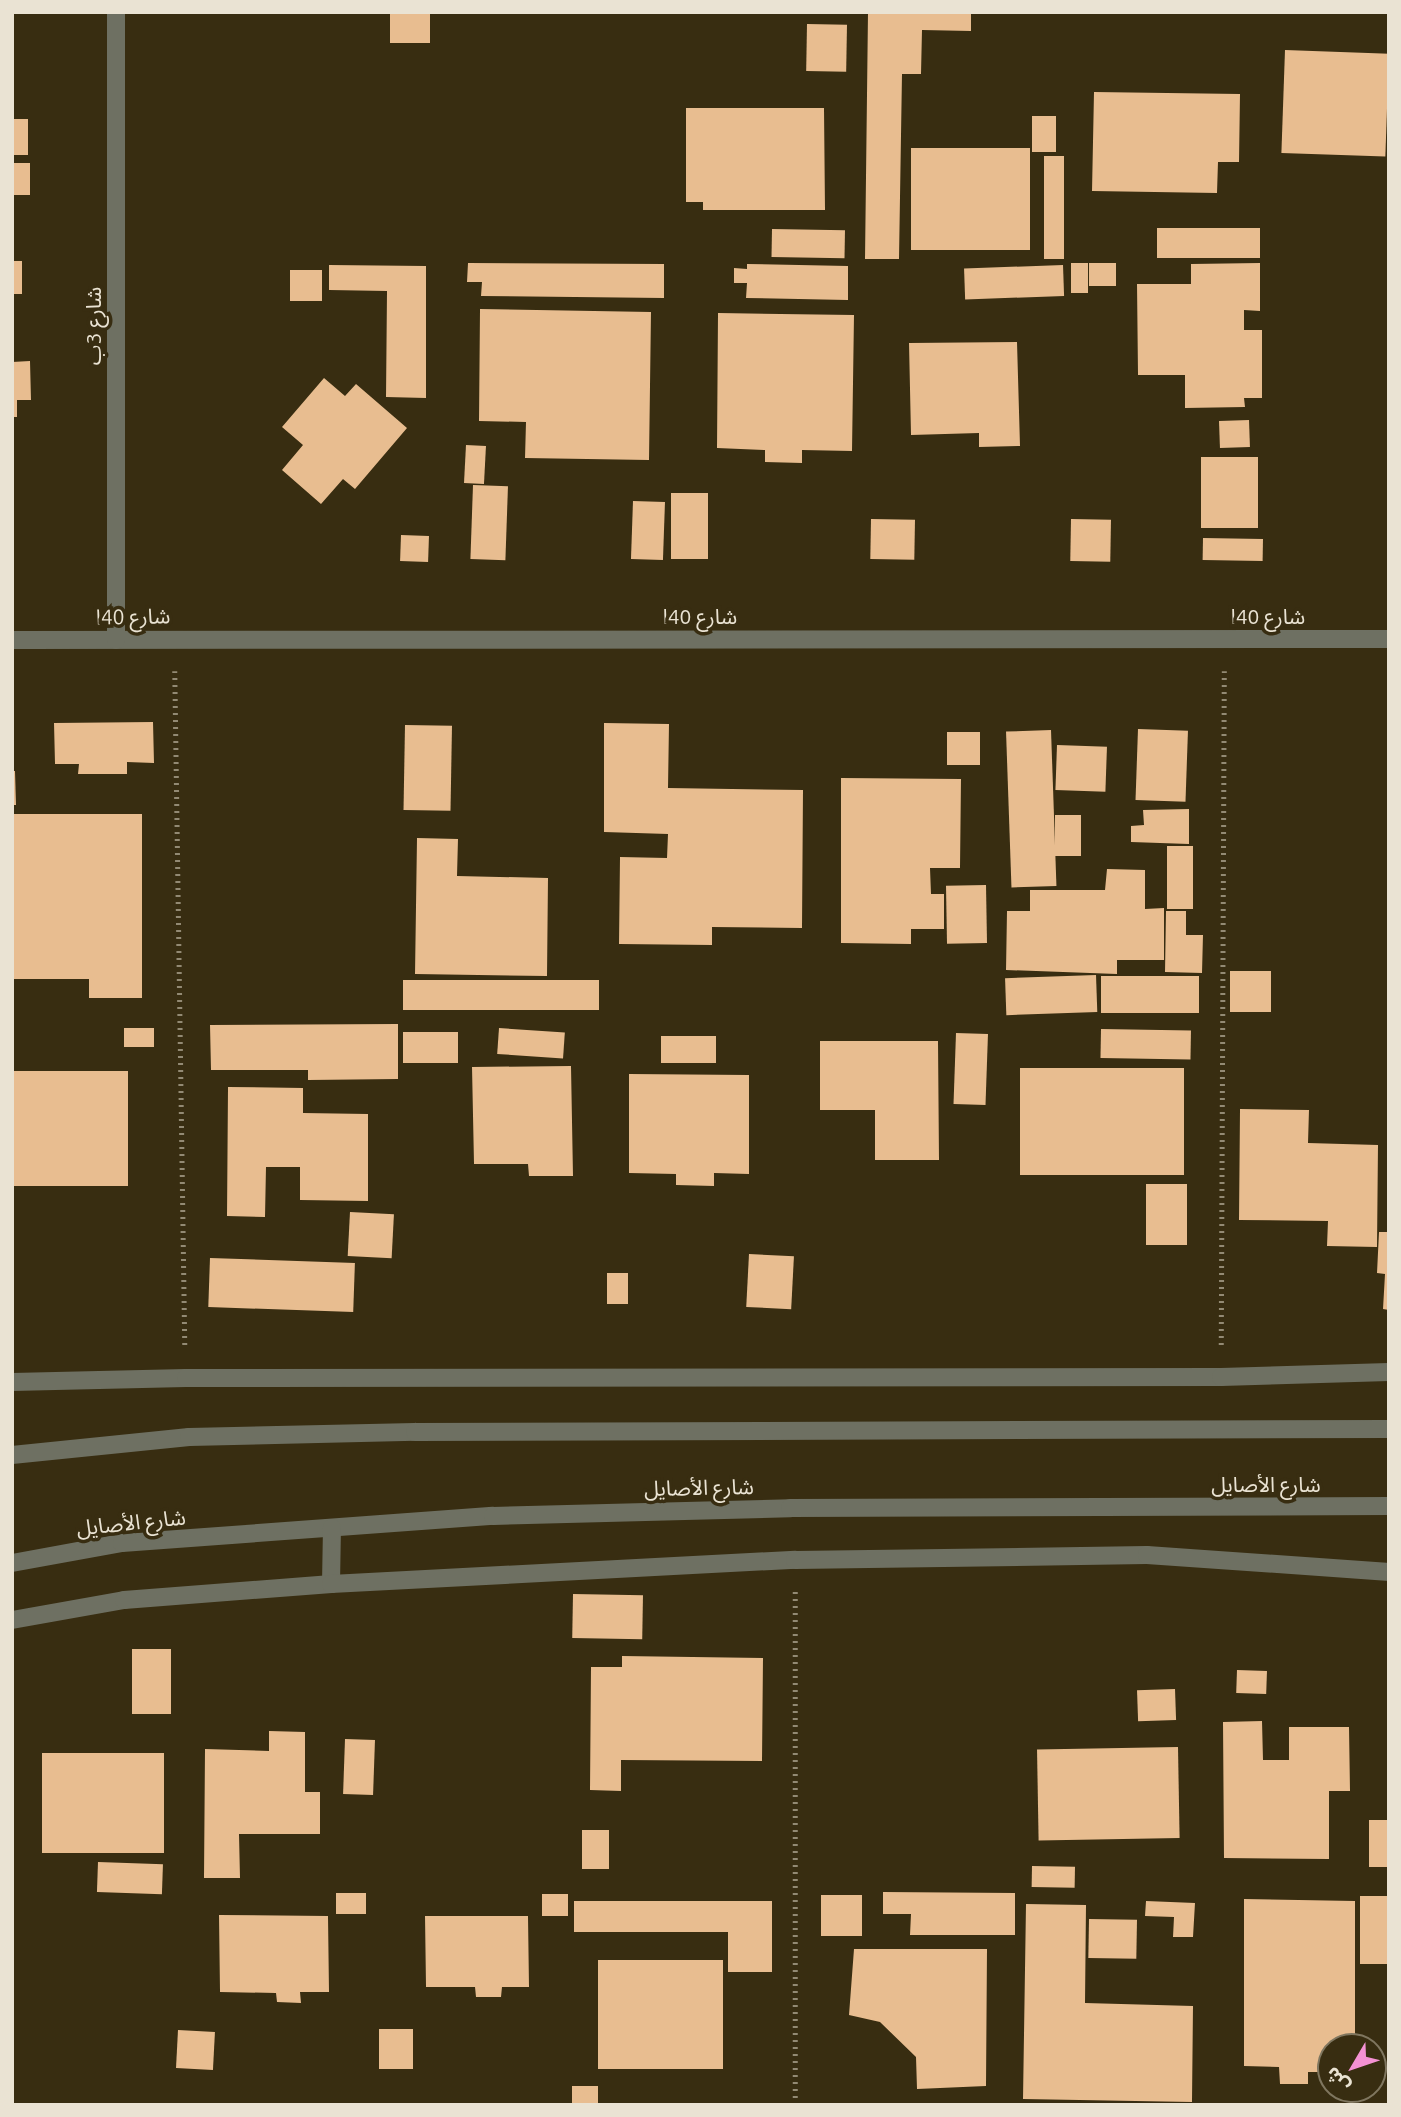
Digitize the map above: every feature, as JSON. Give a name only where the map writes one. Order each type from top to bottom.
[{"type":"street","name":"شارع 3ب","points":[[116,12],[116,640]]},
{"type":"street","name":"شارع 40ا","points":[[12,640],[1389,639]]},
{"type":"street","points":[[12,1382],[186,1378],[1221,1377],[1389,1372]]},
{"type":"street","points":[[12,1455],[189,1437],[415,1432],[1389,1429]]},
{"type":"street","name":"شارع الأصايل","points":[[12,1563],[122,1542],[493,1516],[655,1510],[1389,1506]]},
{"type":"street","points":[[331,1584],[332,1528]]},
{"type":"street","points":[[12,1619],[124,1600],[331,1584],[795,1560],[1147,1555],[1389,1572]]},
{"type":"path","points":[[175,638],[186,1378]]},
{"type":"path","points":[[1221,1377],[1224,638]]},
{"type":"path","points":[[795,1560],[795,2105]]},
{"type":"building","points":[[390,12],[430,12],[430,43],[390,43]]},
{"type":"building","points":[[868,12],[971,12],[971,31],[922,30],[921,74],[902,74],[899,259],[865,259]]},
{"type":"building","points":[[807,24],[847,25],[846,72],[806,71]]},
{"type":"building","points":[[1285,50],[1389,54],[1385,157],[1281,153]]},
{"type":"building","points":[[1094,92],[1240,94],[1239,162],[1218,162],[1217,193],[1092,191]]},
{"type":"building","points":[[686,108],[824,108],[825,210],[703,210],[703,202],[686,202]]},
{"type":"building","points":[[1032,116],[1056,116],[1056,152],[1032,152]]},
{"type":"building","points":[[12,119],[28,119],[28,155],[12,155]]},
{"type":"building","points":[[911,148],[1030,148],[1030,250],[911,250]]},
{"type":"building","points":[[1044,156],[1064,156],[1064,259],[1044,259]]},
{"type":"building","points":[[12,163],[30,163],[30,195],[12,195]]},
{"type":"building","points":[[1157,228],[1260,228],[1260,258],[1157,258]]},
{"type":"building","points":[[772,229],[845,230],[845,258],[772,257]]},
{"type":"building","points":[[12,261],[22,261],[22,294],[12,294]]},
{"type":"building","points":[[468,263],[664,264],[664,298],[481,296],[482,282],[467,282]]},
{"type":"building","points":[[1071,263],[1088,263],[1088,293],[1071,293]]},
{"type":"building","points":[[1089,263],[1116,263],[1116,286],[1089,286]]},
{"type":"building","points":[[1260,263],[1260,311],[1244,310],[1244,330],[1262,330],[1262,398],[1244,398],[1245,407],[1185,408],[1185,375],[1138,375],[1137,284],[1191,284],[1191,264]]},
{"type":"building","points":[[747,264],[848,266],[848,300],[746,298],[747,283],[734,283],[734,268],[747,269]]},
{"type":"building","points":[[329,265],[426,266],[426,398],[386,397],[387,291],[329,290]]},
{"type":"building","points":[[1063,265],[1064,296],[965,299],[964,268]]},
{"type":"building","points":[[290,270],[322,270],[322,301],[290,301]]},
{"type":"building","points":[[480,309],[651,312],[649,460],[525,458],[526,422],[479,421]]},
{"type":"building","points":[[718,313],[854,315],[852,451],[802,450],[802,463],[765,462],[765,450],[717,448]]},
{"type":"building","points":[[1017,342],[1020,446],[979,447],[979,433],[911,435],[909,343]]},
{"type":"building","points":[[30,361],[31,400],[17,400],[17,417],[12,417],[12,362]]},
{"type":"building","points":[[324,378],[345,396],[356,384],[407,428],[355,489],[343,479],[321,504],[282,470],[303,445],[282,427]]},
{"type":"building","points":[[1249,420],[1250,447],[1220,448],[1219,421]]},
{"type":"building","points":[[466,445],[486,446],[484,484],[464,483]]},
{"type":"building","points":[[1201,457],[1258,457],[1258,528],[1201,528]]},
{"type":"building","points":[[473,485],[508,486],[505,560],[470,559]]},
{"type":"building","points":[[671,493],[708,493],[708,559],[671,559]]},
{"type":"building","points":[[633,501],[665,502],[663,560],[631,559]]},
{"type":"building","points":[[871,519],[915,520],[914,560],[870,559]]},
{"type":"building","points":[[1071,519],[1111,520],[1110,562],[1070,561]]},
{"type":"building","points":[[401,535],[429,536],[428,562],[400,561]]},
{"type":"building","points":[[1203,538],[1263,539],[1263,561],[1203,560]]},
{"type":"building","points":[[153,722],[154,763],[127,762],[127,774],[78,774],[79,764],[55,764],[54,723]]},
{"type":"building","points":[[604,723],[669,724],[668,788],[803,790],[802,928],[712,927],[712,945],[619,944],[620,857],[667,858],[668,834],[604,832]]},
{"type":"building","points":[[405,725],[452,726],[451,811],[404,810]]},
{"type":"building","points":[[1138,729],[1188,731],[1185,802],[1136,800]]},
{"type":"building","points":[[1051,730],[1056,886],[1011,887],[1006,732]]},
{"type":"building","points":[[947,732],[980,732],[980,765],[947,765]]},
{"type":"building","points":[[1057,745],[1107,747],[1105,792],[1055,790]]},
{"type":"building","points":[[12,771],[15,771],[16,805],[12,805]]},
{"type":"building","points":[[841,778],[961,779],[960,868],[930,868],[931,894],[944,894],[944,929],[911,929],[911,944],[841,943]]},
{"type":"building","points":[[1189,809],[1189,844],[1131,842],[1131,826],[1144,825],[1143,810]]},
{"type":"building","points":[[12,814],[142,814],[142,998],[89,998],[89,979],[12,979]]},
{"type":"building","points":[[1055,815],[1081,815],[1081,856],[1055,856]]},
{"type":"building","points":[[417,838],[458,839],[457,876],[548,878],[547,976],[415,974]]},
{"type":"building","points":[[1167,846],[1193,846],[1193,909],[1167,909]]},
{"type":"building","points":[[1107,869],[1145,870],[1145,909],[1164,908],[1164,960],[1117,960],[1117,974],[1006,970],[1007,911],[1030,911],[1030,890],[1105,890]]},
{"type":"building","points":[[986,885],[987,943],[947,944],[946,886]]},
{"type":"building","points":[[1166,911],[1186,911],[1186,935],[1203,935],[1202,973],[1165,972]]},
{"type":"building","points":[[1230,971],[1271,971],[1271,1012],[1230,1012]]},
{"type":"building","points":[[1096,975],[1097,1012],[1006,1015],[1005,978]]},
{"type":"building","points":[[1101,976],[1199,976],[1199,1013],[1101,1013]]},
{"type":"building","points":[[403,980],[599,980],[599,1010],[403,1010]]},
{"type":"building","points":[[398,1024],[398,1079],[308,1080],[308,1070],[211,1070],[210,1025]]},
{"type":"building","points":[[124,1028],[154,1028],[154,1047],[124,1047]]},
{"type":"building","points":[[499,1028],[565,1033],[563,1059],[497,1054]]},
{"type":"building","points":[[1101,1029],[1191,1031],[1190,1060],[1100,1058]]},
{"type":"building","points":[[403,1032],[458,1032],[458,1063],[403,1063]]},
{"type":"building","points":[[956,1033],[988,1034],[986,1105],[954,1104]]},
{"type":"building","points":[[661,1036],[716,1036],[716,1063],[661,1063]]},
{"type":"building","points":[[820,1041],[938,1041],[939,1160],[875,1160],[875,1110],[820,1110]]},
{"type":"building","points":[[571,1066],[573,1176],[529,1176],[528,1164],[474,1164],[472,1067]]},
{"type":"building","points":[[1020,1068],[1184,1068],[1184,1175],[1020,1175]]},
{"type":"building","points":[[12,1071],[128,1071],[128,1186],[12,1186]]},
{"type":"building","points":[[629,1074],[749,1075],[749,1174],[714,1173],[714,1186],[676,1185],[676,1174],[629,1173]]},
{"type":"building","points":[[228,1087],[303,1088],[303,1113],[368,1114],[368,1201],[300,1200],[300,1167],[266,1167],[265,1217],[227,1216]]},
{"type":"building","points":[[1240,1109],[1309,1110],[1308,1143],[1378,1145],[1377,1247],[1327,1246],[1328,1221],[1239,1220]]},
{"type":"building","points":[[1146,1184],[1187,1184],[1187,1245],[1146,1245]]},
{"type":"building","points":[[350,1212],[394,1214],[392,1258],[348,1256]]},
{"type":"building","points":[[1379,1232],[1389,1232],[1389,1310],[1383,1309],[1385,1274],[1377,1273]]},
{"type":"building","points":[[749,1254],[794,1256],[791,1309],[746,1307]]},
{"type":"building","points":[[210,1258],[355,1263],[353,1312],[208,1307]]},
{"type":"building","points":[[607,1273],[628,1273],[628,1304],[607,1304]]},
{"type":"building","points":[[573,1594],[643,1595],[642,1639],[572,1638]]},
{"type":"building","points":[[132,1649],[171,1649],[171,1714],[132,1714]]},
{"type":"building","points":[[622,1656],[763,1658],[762,1761],[621,1760],[621,1791],[590,1790],[591,1667],[622,1667]]},
{"type":"building","points":[[1237,1670],[1267,1671],[1266,1694],[1236,1693]]},
{"type":"building","points":[[1175,1689],[1176,1720],[1138,1721],[1137,1690]]},
{"type":"building","points":[[1262,1721],[1263,1760],[1289,1760],[1289,1727],[1349,1727],[1350,1791],[1329,1791],[1329,1859],[1224,1858],[1223,1722]]},
{"type":"building","points":[[269,1731],[305,1732],[305,1792],[320,1792],[320,1834],[239,1834],[240,1878],[204,1878],[205,1749],[269,1751]]},
{"type":"building","points":[[345,1739],[375,1740],[373,1795],[343,1794]]},
{"type":"building","points":[[1178,1747],[1180,1838],[1039,1840],[1037,1749]]},
{"type":"building","points":[[42,1753],[164,1753],[164,1853],[42,1853]]},
{"type":"building","points":[[1369,1820],[1389,1820],[1389,1867],[1369,1867]]},
{"type":"building","points":[[582,1830],[609,1830],[609,1869],[582,1869]]},
{"type":"building","points":[[98,1862],[163,1864],[162,1894],[97,1892]]},
{"type":"building","points":[[1032,1866],[1075,1867],[1075,1888],[1032,1887]]},
{"type":"building","points":[[883,1892],[1015,1893],[1015,1935],[910,1935],[911,1914],[883,1914]]},
{"type":"building","points":[[336,1893],[366,1893],[366,1914],[336,1914]]},
{"type":"building","points":[[542,1894],[568,1894],[568,1916],[542,1916]]},
{"type":"building","points":[[821,1895],[862,1895],[862,1936],[821,1936]]},
{"type":"building","points":[[1360,1896],[1389,1896],[1389,1964],[1360,1964]]},
{"type":"building","points":[[1244,1899],[1355,1901],[1355,2033],[1317,2033],[1317,2072],[1308,2072],[1308,2084],[1280,2084],[1279,2067],[1244,2066]]},
{"type":"building","points":[[574,1901],[772,1901],[772,1972],[728,1972],[728,1932],[574,1932]]},
{"type":"building","points":[[1146,1901],[1195,1903],[1193,1937],[1173,1937],[1174,1917],[1145,1916]]},
{"type":"building","points":[[1026,1904],[1086,1905],[1085,2003],[1193,2006],[1192,2102],[1023,2099]]},
{"type":"building","points":[[219,1915],[328,1916],[329,1992],[300,1992],[301,2003],[277,2002],[276,1993],[220,1992]]},
{"type":"building","points":[[425,1916],[528,1916],[529,1987],[502,1987],[501,1997],[476,1997],[475,1987],[426,1987]]},
{"type":"building","points":[[1089,1919],[1137,1920],[1136,1959],[1088,1958]]},
{"type":"building","points":[[854,1949],[987,1949],[986,2086],[917,2089],[916,2057],[880,2022],[849,2015]]},
{"type":"building","points":[[598,1960],[723,1960],[723,2069],[598,2069]]},
{"type":"building","points":[[379,2029],[413,2029],[413,2069],[379,2069]]},
{"type":"building","points":[[178,2030],[215,2032],[213,2070],[176,2068]]},
{"type":"building","points":[[572,2086],[598,2086],[598,2105],[572,2105]]}]
